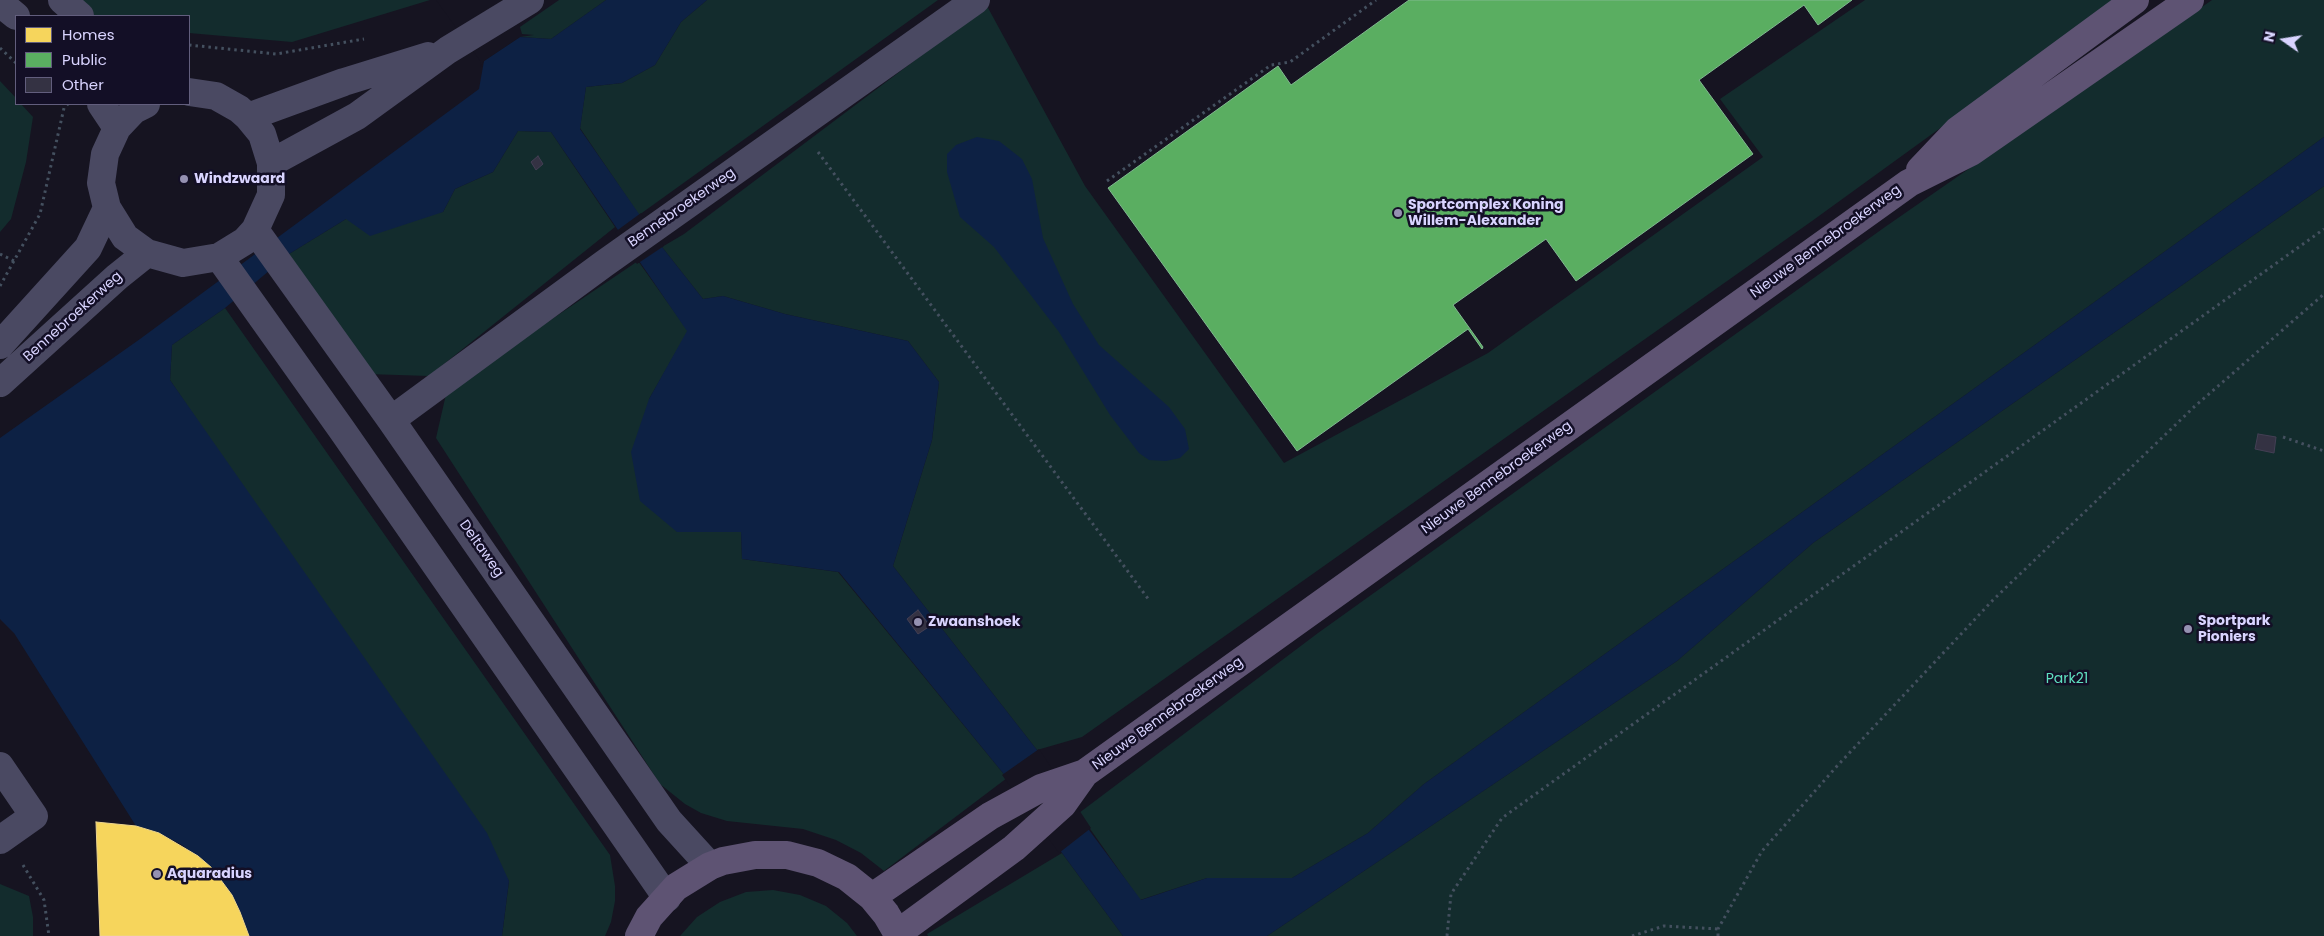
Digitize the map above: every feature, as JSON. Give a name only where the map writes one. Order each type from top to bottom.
[{"type":"main road","name":"Nieuwe Bennebroekerweg","points":[[1909,183],[1958,130],[2135,0]]},
{"type":"main road","name":"Nieuwe Bennebroekerweg","points":[[872,897],[990,816],[1041,788],[1085,773],[1909,183],[1971,152],[2190,0]]},
{"type":"main road","name":"Nieuwe Bennebroekerweg","points":[[898,935],[1014,848],[1063,804],[1085,773]]},
{"type":"main road","points":[[639,936],[649,917],[676,887],[710,866],[724,861],[755,855],[787,855],[818,863],[847,877],[872,897],[886,914],[898,935]]},
{"type":"street","points":[[62,0],[79,15]]},
{"type":"street","name":"Bennebroekerweg","points":[[391,420],[605,263],[976,0]]},
{"type":"street","points":[[272,163],[357,116],[448,50],[528,2]]},
{"type":"street","points":[[0,3],[15,15]]},
{"type":"street","points":[[248,117],[344,82],[448,50]]},
{"type":"street","points":[[144,105],[134,110],[117,128],[104,154],[102,183],[107,208],[125,237],[147,253],[183,263],[223,264],[245,241],[260,237],[271,195],[272,163],[262,134],[239,109],[216,96],[190,92]]},
{"type":"street","points":[[102,105],[117,128]]},
{"type":"street","points":[[0,345],[88,248],[107,208]]},
{"type":"street","name":"Deltaweg","points":[[260,237],[391,420],[669,821],[710,866]]},
{"type":"street","name":"Bennebroekerweg","points":[[0,383],[117,277],[147,253]]},
{"type":"street","points":[[223,264],[348,438],[667,898]]},
{"type":"street","points":[[0,766],[34,816],[3,838]]},
{"type":"path","points":[[1107,181],[1271,64],[1290,62],[1376,0]]},
{"type":"path","points":[[190,45],[276,54],[366,38]]},
{"type":"path","points":[[0,48],[15,62]]},
{"type":"path","points":[[61,105],[64,108]]},
{"type":"path","points":[[0,286],[40,214],[64,108],[67,105]]},
{"type":"path","points":[[799,127],[1149,600]]},
{"type":"path","points":[[1447,936],[1451,894],[1502,818],[2324,228]]},
{"type":"path","points":[[0,254],[14,261]]},
{"type":"path","points":[[1718,936],[1718,929],[1762,851],[1838,765],[1993,600],[2194,407],[2324,294]]},
{"type":"path","points":[[2283,437],[2324,450]]},
{"type":"path","points":[[3,838],[44,900],[48,936]]},
{"type":"path","points":[[1632,936],[1664,926],[1718,929]]},
{"type":"green space","points":[[76,0],[430,0],[292,42],[190,33],[190,15],[94,15]]},
{"type":"green space","points":[[559,0],[606,0],[551,39],[520,37],[517,29]]},
{"type":"green space","points":[[707,0],[938,0],[639,215],[580,128],[586,87],[622,83],[655,65],[681,22]]},
{"type":"green space","points":[[1865,0],[2117,0],[1812,221],[1082,737],[1037,750],[893,566],[932,440],[939,382],[908,341],[785,314],[723,296],[703,299],[662,247],[684,234],[987,6],[1085,186],[1284,463],[1488,353],[1763,157],[1720,99]]},
{"type":"green space","points":[[2212,0],[2324,0],[2324,137],[1424,784],[1368,833],[1292,878],[1207,878],[1140,900],[1079,813],[1318,633],[1885,227]]},
{"type":"green space","points":[[0,81],[15,97],[15,105],[22,105],[33,117],[26,162],[11,219],[0,232]]},
{"type":"green space","points":[[518,131],[551,132],[615,227],[429,376],[367,374],[289,254],[346,219],[443,212],[455,189],[493,172]]},
{"type":"green space","name":"Park21","points":[[2324,186],[2324,936],[1267,936],[1677,661],[1813,543]]},
{"type":"green space","points":[[638,261],[688,331],[649,399],[677,532],[741,532],[742,559],[838,572],[1007,778],[884,871],[861,853],[836,840],[803,829],[727,821],[701,813],[685,804],[660,784],[436,438],[447,390]]},
{"type":"green space","points":[[225,308],[610,855],[615,886],[615,901],[611,922],[605,936],[502,936],[509,881],[170,380],[172,345]]},
{"type":"green space","points":[[1062,853],[1123,936],[928,936],[927,934]]},
{"type":"green space","points":[[0,884],[29,896],[33,917],[33,936],[0,936]]},
{"type":"green space","points":[[773,890],[800,895],[826,906],[847,923],[857,936],[680,936],[697,917],[720,902],[746,892]]},
{"type":"water","points":[[606,0],[707,0],[681,22],[655,65],[622,83],[586,87],[580,129],[662,247],[703,299],[723,296],[785,314],[908,341],[939,382],[932,440],[893,566],[1037,750],[1089,830],[1141,900],[1207,878],[1292,878],[1368,833],[1424,784],[2324,137],[2324,186],[1813,543],[1677,661],[1267,936],[1123,936],[1007,778],[839,572],[742,559],[741,532],[677,532],[640,501],[631,452],[649,399],[687,331],[551,132],[518,131],[493,172],[455,189],[443,212],[370,236],[346,219],[289,254],[225,308],[172,345],[170,380],[487,833],[509,881],[502,936],[249,936],[232,895],[212,868],[182,845],[159,833],[136,826],[14,633],[0,619],[0,438],[140,339],[479,89],[484,61],[520,37],[551,39]]},
{"type":"water","points":[[977,137],[999,141],[1022,159],[1032,179],[1043,238],[1073,304],[1099,345],[1169,407],[1185,429],[1189,449],[1180,458],[1166,461],[1149,460],[1139,453],[1110,415],[1059,332],[994,247],[960,217],[947,172],[947,154],[956,145]]},
{"type":"pier","points":[[436,0],[500,0],[520,27],[522,34],[534,35],[520,37],[484,61],[480,68],[481,62]]},
{"type":"pier","points":[[641,213],[664,246],[637,264],[615,232]]},
{"type":"pier","points":[[1039,749],[1091,828],[1059,853],[1002,775]]},
{"type":"building: Homes","name":"Aquaradius","points":[[96,822],[136,826],[159,833],[198,856],[212,868],[232,895],[249,936],[100,936]]},
{"type":"building: Public","name":"Sportcomplex Koning Willem-Alexander","points":[[1409,0],[1852,0],[1818,25],[1804,5],[1699,80],[1753,154],[1576,281],[1546,239],[1453,305],[1483,347],[1482,349],[1468,329],[1297,451],[1108,188],[1278,66],[1291,85]]},
{"type":"building: Other","points":[[538,156],[543,164],[536,170],[531,162]]},
{"type":"building: Other","points":[[2258,434],[2276,437],[2274,453],[2255,449]]},
{"type":"building: Other","name":"Zwaanshoek","points":[[918,610],[930,626],[918,634],[907,619]]},
{"type":"place","name":"Windzwaard","points":[[184,179]]},
{"type":"place","name":"Sportcomplex Koning Willem-Alexander","points":[[1398,213]]},
{"type":"place","name":"Zwaanshoek","points":[[918,622]]},
{"type":"place","name":"Sportpark Pioniers","points":[[2188,629]]},
{"type":"place","name":"Aquaradius","points":[[157,874]]}]
